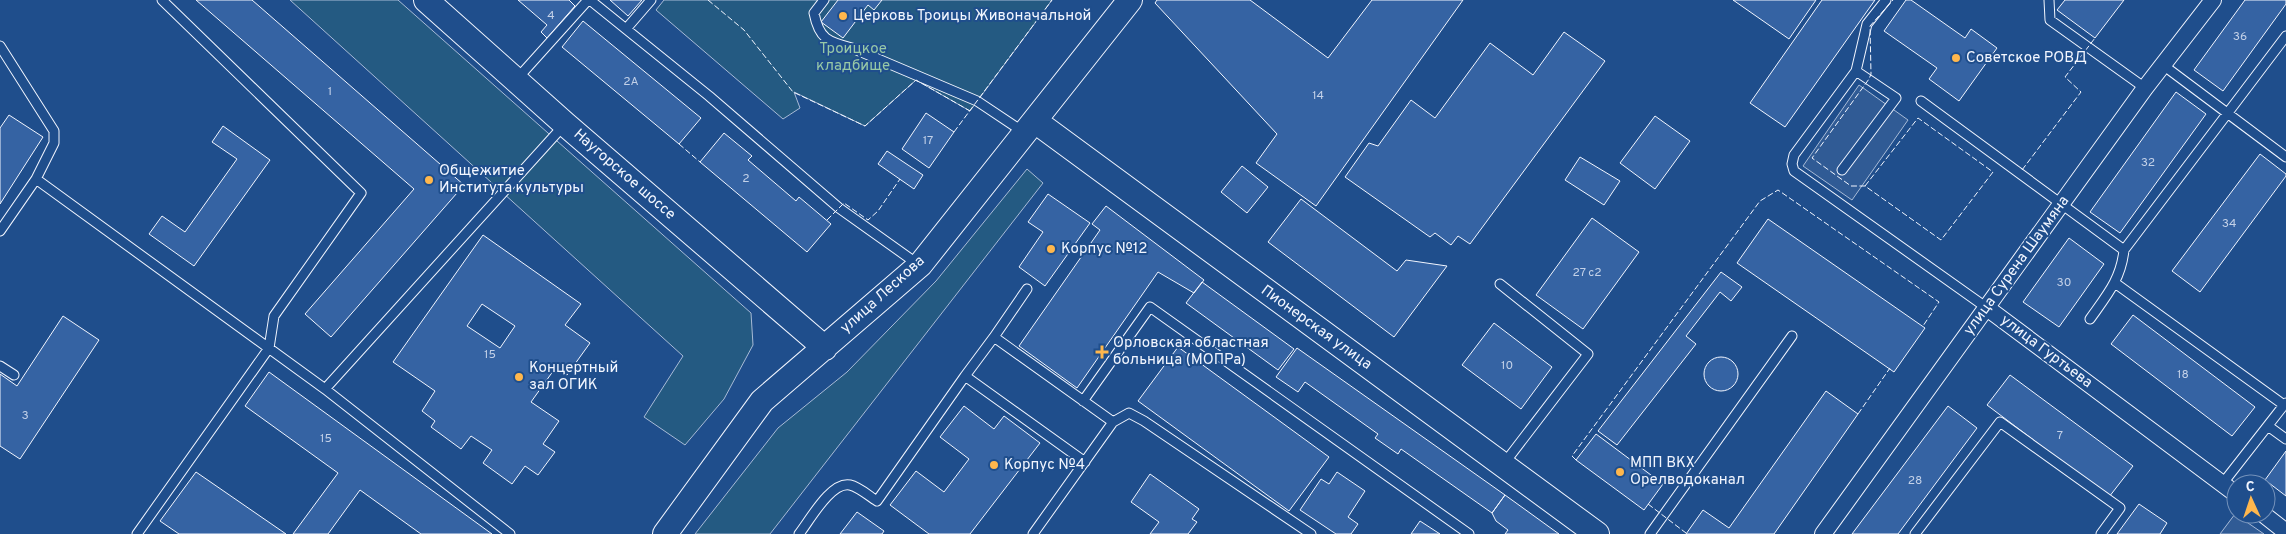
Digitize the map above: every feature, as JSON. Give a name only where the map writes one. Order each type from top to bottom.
[{"type":"main road","name":"Наугорское шоссе","points":[[426,0],[565,124],[825,348]]},
{"type":"main road","name":"улица Лескова","points":[[665,534],[762,401],[920,266],[1130,0]]},
{"type":"main road","name":"Пионерская улица","points":[[1030,127],[1597,534]]},
{"type":"street","name":"улица Сурена Шаумяна","points":[[1823,534],[2145,88],[2212,0]]},
{"type":"street","name":"улица Гуртьева","points":[[1987,308],[2226,486]]},
{"type":"street","points":[[2276,524],[2286,532]]},
{"type":"lane","points":[[137,534],[268,348],[274,316],[361,193],[162,0]]},
{"type":"lane","points":[[516,80],[589,0],[708,96],[839,208],[920,266]]},
{"type":"lane","points":[[626,30],[651,0]]},
{"type":"lane","points":[[824,0],[814,13],[817,29],[831,43],[852,48],[977,101],[1030,127]]},
{"type":"lane","points":[[1842,170],[1896,98],[1856,71],[1867,24],[1886,0]]},
{"type":"lane","points":[[2049,0],[2050,20],[2145,88]]},
{"type":"lane","points":[[2090,319],[2115,283],[2122,267],[2124,250],[2286,36]]},
{"type":"lane","points":[[0,46],[54,131],[54,143],[36,178],[0,231]]},
{"type":"lane","points":[[2163,65],[2286,157]]},
{"type":"lane","name":"улица Гуртьева","points":[[1856,71],[1794,155],[1792,164],[1794,171],[1987,308]]},
{"type":"lane","points":[[1921,101],[2060,205],[2124,250]]},
{"type":"lane","points":[[325,389],[565,124]]},
{"type":"lane","points":[[36,178],[325,389],[510,534]]},
{"type":"lane","points":[[2115,283],[2285,404],[2223,484]]},
{"type":"lane","points":[[1500,284],[1588,354],[1503,465]]},
{"type":"lane","points":[[799,534],[830,492],[843,484],[853,486],[877,501],[1027,288]]},
{"type":"lane","points":[[1083,401],[1150,307],[1469,534]]},
{"type":"lane","points":[[994,336],[1113,422]]},
{"type":"lane","points":[[1650,534],[1792,336]]},
{"type":"lane","points":[[0,366],[14,375]]},
{"type":"lane","points":[[966,376],[1085,462]]},
{"type":"lane","points":[[1033,534],[1113,422],[1129,413],[1144,421],[1300,531],[1311,534]]},
{"type":"lane","points":[[1915,534],[2000,422],[2120,508],[2101,534]]},
{"type":"lane","points":[[2268,426],[2286,439]]},
{"type":"green space","points":[[290,0],[398,0],[751,313],[753,345],[724,399],[685,445],[644,417],[683,356]]},
{"type":"green space","name":"Троицкое кладбище","points":[[664,0],[1052,0],[970,111],[916,80],[865,126],[794,92],[800,108],[783,119],[656,10]]},
{"type":"green space","points":[[1027,169],[1043,183],[770,534],[695,534],[778,428],[847,372],[936,281]]},
{"type":"shaded area","points":[[1859,85],[1908,120],[1852,200],[1803,166]]},
{"type":"shaded area","points":[[2228,524],[2250,524],[2264,534],[2220,534]]},
{"type":"building","points":[[196,0],[252,0],[464,185],[331,337],[305,314],[414,189]]},
{"type":"building","points":[[518,0],[569,0],[575,6],[547,38],[541,32],[547,25]]},
{"type":"building","points":[[610,0],[642,0],[628,16]]},
{"type":"building","name":"Церковь Троицы Живоначальной","points":[[838,0],[882,0],[874,10],[868,5],[843,38],[821,22]]},
{"type":"building","points":[[1157,0],[1250,0],[1328,58],[1372,0],[1463,0],[1316,206],[1256,163],[1277,134],[1155,3]]},
{"type":"building","points":[[1733,0],[1816,0],[1789,39]]},
{"type":"building","points":[[1822,0],[1875,0],[1785,127],[1750,103]]},
{"type":"building","name":"Советское РОВД","points":[[1906,0],[1911,0],[1965,38],[1971,29],[1997,48],[1959,101],[1929,79],[1937,68],[1884,31]]},
{"type":"building","points":[[2065,0],[2124,0],[2095,38],[2057,10]]},
{"type":"building","points":[[2245,0],[2286,0],[2286,4],[2223,91],[2194,70]]},
{"type":"building","points":[[583,21],[701,118],[679,144],[562,47]]},
{"type":"building","points":[[1564,32],[1605,61],[1470,244],[1458,236],[1451,245],[1435,233],[1430,237],[1345,177],[1369,143],[1378,146],[1411,100],[1435,118],[1490,43],[1533,75]]},
{"type":"building","points":[[2176,92],[2206,114],[2120,233],[2090,212]]},
{"type":"building","points":[[926,113],[954,132],[929,168],[902,149]]},
{"type":"building","points":[[9,115],[43,137],[0,204],[0,128]]},
{"type":"building","points":[[1655,116],[1690,141],[1655,189],[1620,163]]},
{"type":"building","points":[[223,126],[270,160],[194,266],[149,234],[162,216],[185,232],[237,159],[212,142]]},
{"type":"building","points":[[724,133],[752,156],[748,160],[796,201],[799,197],[831,224],[807,252],[700,162]]},
{"type":"building","points":[[887,151],[923,175],[914,189],[878,164]]},
{"type":"building","points":[[2260,154],[2286,174],[2286,176],[2200,292],[2172,271]]},
{"type":"building","points":[[1580,157],[1620,181],[1604,205],[1565,180]]},
{"type":"building","points":[[1242,166],[1268,187],[1247,213],[1221,192]]},
{"type":"building","name":"Корпус №12","points":[[1048,194],[1090,223],[1045,286],[1019,267],[1043,232],[1028,222]]},
{"type":"building","points":[[1301,199],[1397,271],[1406,260],[1447,266],[1394,337],[1268,242]]},
{"type":"building","points":[[1106,206],[1204,280],[1194,293],[1158,272],[1077,388],[1019,346],[1100,230],[1092,224]]},
{"type":"building","points":[[1592,218],[1639,252],[1583,329],[1536,295]]},
{"type":"building","points":[[1768,219],[1925,328],[1894,372],[1737,263]]},
{"type":"building","points":[[483,235],[581,304],[565,325],[590,343],[567,375],[556,367],[531,402],[559,421],[543,444],[555,452],[538,475],[525,466],[512,484],[483,463],[492,450],[471,436],[461,449],[431,427],[435,421],[422,411],[435,391],[393,362]],"holes":[[[482,304],[515,326],[500,348],[467,326]]]},
{"type":"building","points":[[2069,238],[2104,264],[2059,327],[2023,302]]},
{"type":"building","points":[[1721,272],[1742,287],[1731,301],[1720,292],[1686,336],[1696,344],[1617,445],[1598,431]]},
{"type":"building","points":[[1202,282],[1294,349],[1278,370],[1186,303]]},
{"type":"building","points":[[2133,315],[2255,407],[2232,436],[2111,344]]},
{"type":"building","points":[[63,316],[99,340],[20,459],[0,446],[0,374],[17,386]]},
{"type":"building","points":[[1494,323],[1552,367],[1521,409],[1462,365]]},
{"type":"building","points":[[1178,347],[1329,457],[1289,511],[1138,401]]},
{"type":"building","points":[[1297,348],[1505,495],[1492,513],[1401,449],[1398,454],[1375,438],[1378,434],[1305,382],[1298,392],[1276,377]]},
{"type":"building","points":[[1721,357],[1733,362],[1738,374],[1733,386],[1721,391],[1709,386],[1704,374],[1709,362]]},
{"type":"building","points":[[269,372],[492,534],[421,534],[360,490],[328,534],[293,534],[338,473],[245,406]]},
{"type":"building","points":[[2010,375],[2133,466],[2109,497],[1987,405]]},
{"type":"building","points":[[1826,391],[1858,414],[1774,534],[1686,534],[1703,510],[1729,528]]},
{"type":"building","name":"Корпус №4","points":[[964,406],[994,429],[1004,416],[1040,443],[970,534],[929,534],[890,505],[916,471],[944,492],[969,459],[940,437]]},
{"type":"building","points":[[1948,406],[1977,428],[1898,534],[1852,534]]},
{"type":"building","name":"МПП ВКХ Орелводоканал","points":[[1596,434],[1663,484],[1644,510],[1576,460]]},
{"type":"building","points":[[2286,451],[2286,496],[2276,488],[2276,474],[2269,474]]},
{"type":"building","points":[[196,472],[286,534],[179,534],[160,521]]},
{"type":"building","points":[[1337,472],[1365,491],[1348,517],[1358,524],[1351,534],[1336,534],[1300,510],[1321,479],[1329,484]]},
{"type":"building","points":[[1150,474],[1199,509],[1192,519],[1197,522],[1188,534],[1150,534],[1159,522],[1131,502]]},
{"type":"building","points":[[1505,495],[1559,534],[1505,534],[1508,530],[1496,521],[1492,513]]},
{"type":"building","points":[[2139,504],[2167,523],[2160,534],[2117,534]]},
{"type":"building","points":[[857,512],[884,531],[882,534],[840,534]]},
{"type":"building","points":[[1420,521],[1440,534],[1411,534]]},
{"type":"fence","points":[[708,0],[744,30],[793,92],[865,126],[916,80],[970,111]]},
{"type":"fence","points":[[954,132],[1052,0]]},
{"type":"fence","points":[[1865,186],[1918,118],[1993,172],[1941,240],[1865,186],[1851,186],[1812,158],[1869,79],[1871,74],[1870,26],[1893,0]]},
{"type":"fence","points":[[2022,170],[2081,92],[2065,77],[2095,38]]},
{"type":"fence","points":[[679,144],[700,162]]},
{"type":"fence","points":[[827,220],[844,203],[868,220],[878,211],[900,179]]},
{"type":"fence","points":[[1576,460],[1572,456],[1760,201],[1778,190],[1939,302],[1923,326]]},
{"type":"fence","points":[[1858,414],[1890,368]]},
{"type":"fence","points":[[1648,504],[1686,533]]},
{"type":"place","name":"Церковь Троицы Живоначальной","points":[[843,16]]},
{"type":"place","name":"Советское РОВД","points":[[1956,58]]},
{"type":"place","name":"Общежитие Института культуры","points":[[429,180]]},
{"type":"place","name":"Корпус №12","points":[[1051,249]]},
{"type":"place","name":"Орловская областная больница (МОПРа)","points":[[1102,352]]},
{"type":"place","name":"Концертный зал ОГИК","points":[[519,377]]},
{"type":"place","name":"Корпус №4","points":[[994,465]]},
{"type":"place","name":"МПП ВКХ Орелводоканал","points":[[1620,472]]}]
